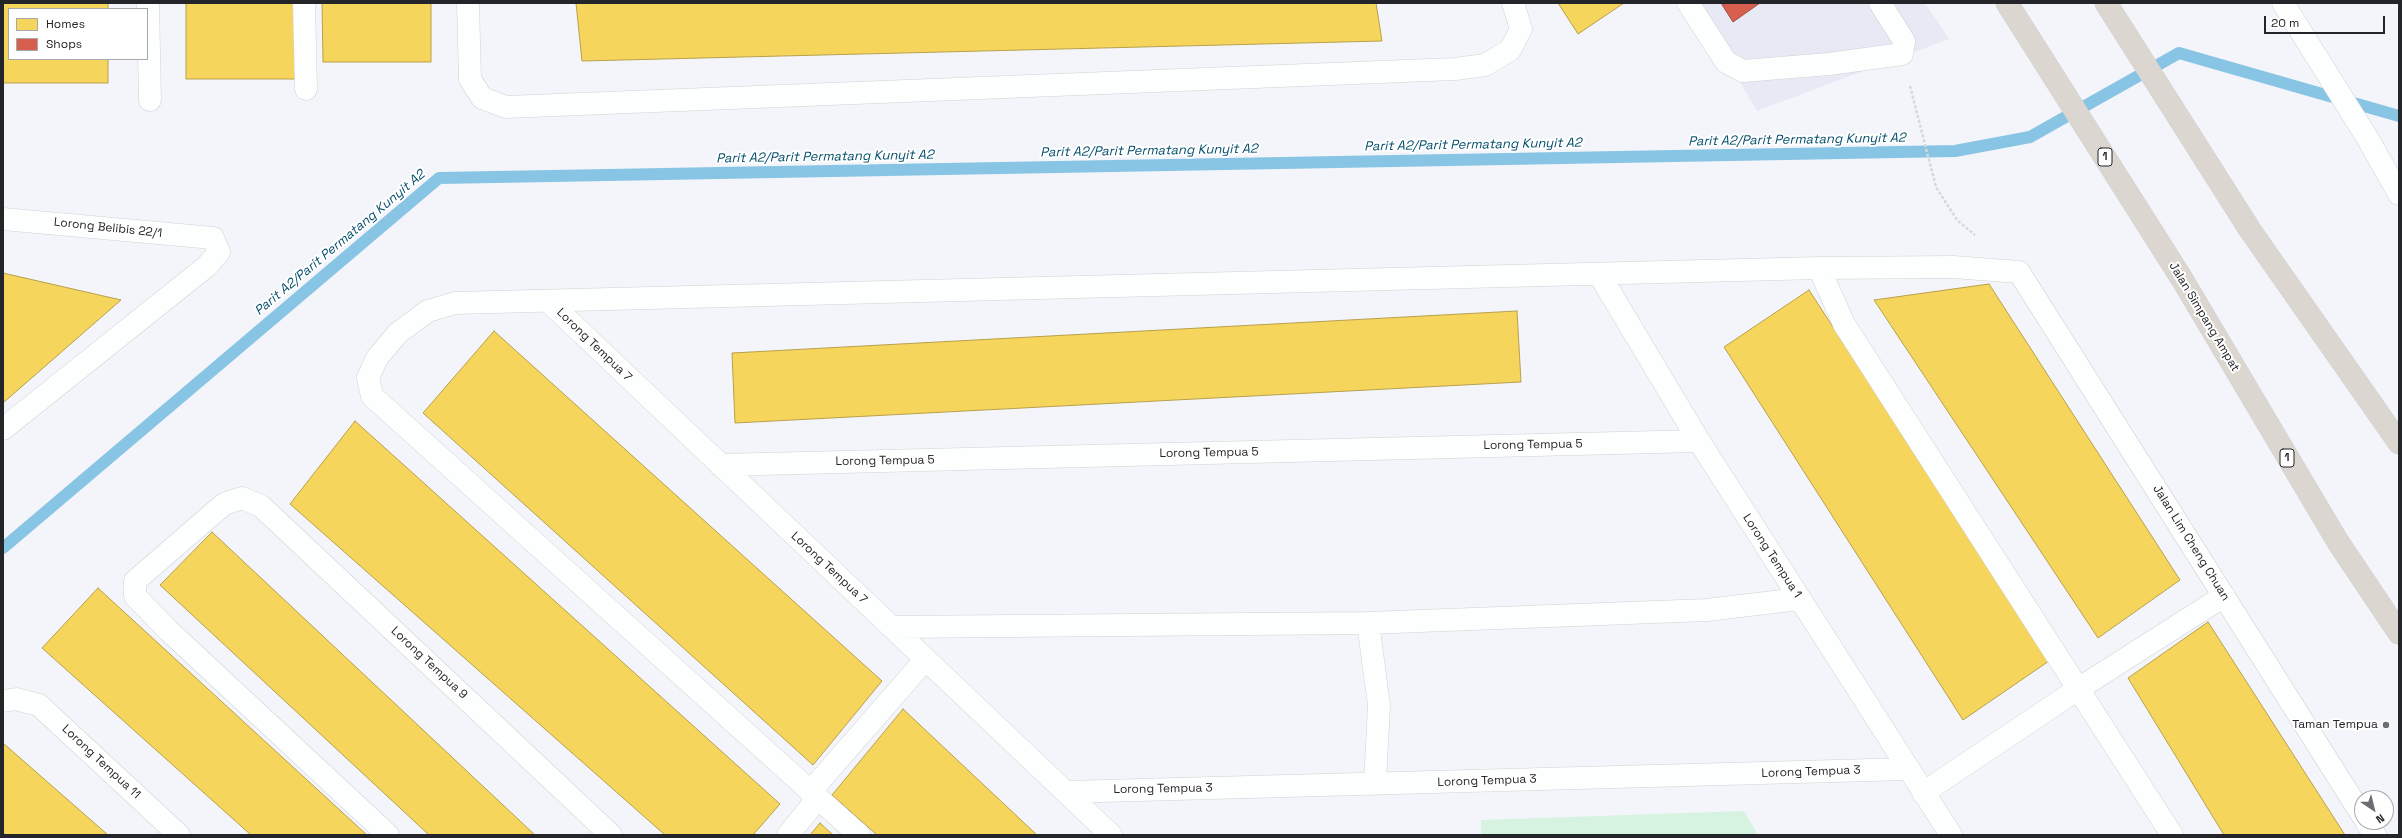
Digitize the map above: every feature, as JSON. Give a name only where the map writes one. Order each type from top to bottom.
[{"type":"highway","name":"Jalan Simpang Ampat","points":[[2007,3],[2182,279],[2338,542],[2399,633]]},
{"type":"highway","points":[[2106,3],[2250,230],[2399,443]]},
{"type":"street","points":[[148,3],[150,100]]},
{"type":"street","points":[[304,3],[306,89]]},
{"type":"street","points":[[468,3],[470,79],[482,98],[506,107],[1455,69],[1485,65],[1510,50],[1521,29],[1513,3]]},
{"type":"street","points":[[1688,3],[1726,62],[1743,70],[1829,64],[1902,54],[1904,41],[1880,3]]},
{"type":"street","points":[[2287,9],[2368,139],[2399,194]]},
{"type":"street","name":"Lorong Belibis 22/1","points":[[3,219],[213,238],[218,252],[207,266],[3,430]]},
{"type":"street","name":"Jalan Lim Cheng Chuan","points":[[1819,268],[1953,266],[2019,272],[2354,802]]},
{"type":"street","points":[[859,835],[372,396],[368,378],[377,358],[398,333],[428,311],[454,303],[1819,268],[1844,324],[2172,835]]},
{"type":"street","name":"Lorong Tempua 1","points":[[1599,274],[1699,441],[1951,835]]},
{"type":"street","name":"Lorong Tempua 7","points":[[548,301],[1111,835]]},
{"type":"street","name":"Lorong Tempua 5","points":[[720,465],[1699,441]]},
{"type":"street","name":"Lorong Tempua 9","points":[[388,835],[169,631],[135,596],[135,581],[224,504],[242,498],[262,506],[611,835]]},
{"type":"street","points":[[1923,793],[2078,689],[2224,596]]},
{"type":"street","points":[[892,627],[1368,624],[1707,610],[1799,599]]},
{"type":"street","points":[[1368,624],[1379,705],[1375,784]]},
{"type":"street","points":[[788,835],[814,795],[925,660]]},
{"type":"street","name":"Lorong Tempua 11","points":[[10,700],[39,705],[179,835]]},
{"type":"street","name":"Lorong Tempua 3","points":[[1066,792],[1908,769]]},
{"type":"path","points":[[1918,117],[1936,187],[1957,220],[1979,239]]},
{"type":"shaded area","points":[[1693,3],[1925,3],[1949,39],[1757,111]]},
{"type":"green space","points":[[1744,811],[1758,835],[1481,835],[1481,820]]},
{"type":"building: Homes","points":[[3,3],[108,3],[108,8],[8,8],[8,60],[108,60],[108,83],[3,83]]},
{"type":"building: Homes","points":[[186,3],[295,3],[295,79],[186,79]]},
{"type":"building: Homes","points":[[322,3],[431,3],[431,62],[323,62]]},
{"type":"building: Homes","points":[[576,3],[1376,3],[1382,41],[582,61]]},
{"type":"building: Homes","points":[[1558,3],[1624,3],[1578,34]]},
{"type":"building: Homes","points":[[3,273],[121,300],[3,403]]},
{"type":"building: Homes","points":[[1989,284],[2180,580],[2098,638],[1874,300]]},
{"type":"building: Homes","points":[[1809,290],[2049,661],[1963,720],[1724,347]]},
{"type":"building: Homes","points":[[1517,311],[1521,382],[735,423],[732,353]]},
{"type":"building: Homes","points":[[494,331],[882,681],[813,765],[423,413]]},
{"type":"building: Homes","points":[[355,421],[780,804],[753,835],[665,835],[290,504]]},
{"type":"building: Homes","points":[[212,532],[535,835],[429,835],[160,585]]},
{"type":"building: Homes","points":[[98,588],[367,835],[251,835],[42,648]]},
{"type":"building: Homes","points":[[2208,622],[2345,835],[2224,835],[2128,678]]},
{"type":"building: Homes","points":[[903,709],[1037,835],[877,835],[832,795]]},
{"type":"building: Homes","points":[[3,743],[108,835],[6,835],[3,832]]},
{"type":"building: Homes","points":[[820,823],[833,835],[810,835]]},
{"type":"building: Shops","points":[[1721,3],[1760,3],[1733,22]]},
{"type":"waterway","name":"Parit A2/Parit Permatang Kunyit A2","points":[[3,548],[439,178],[1955,151],[2030,137],[2179,53],[2399,116]]},
{"type":"place","name":"Taman Tempua","points":[[2386,725]]}]
